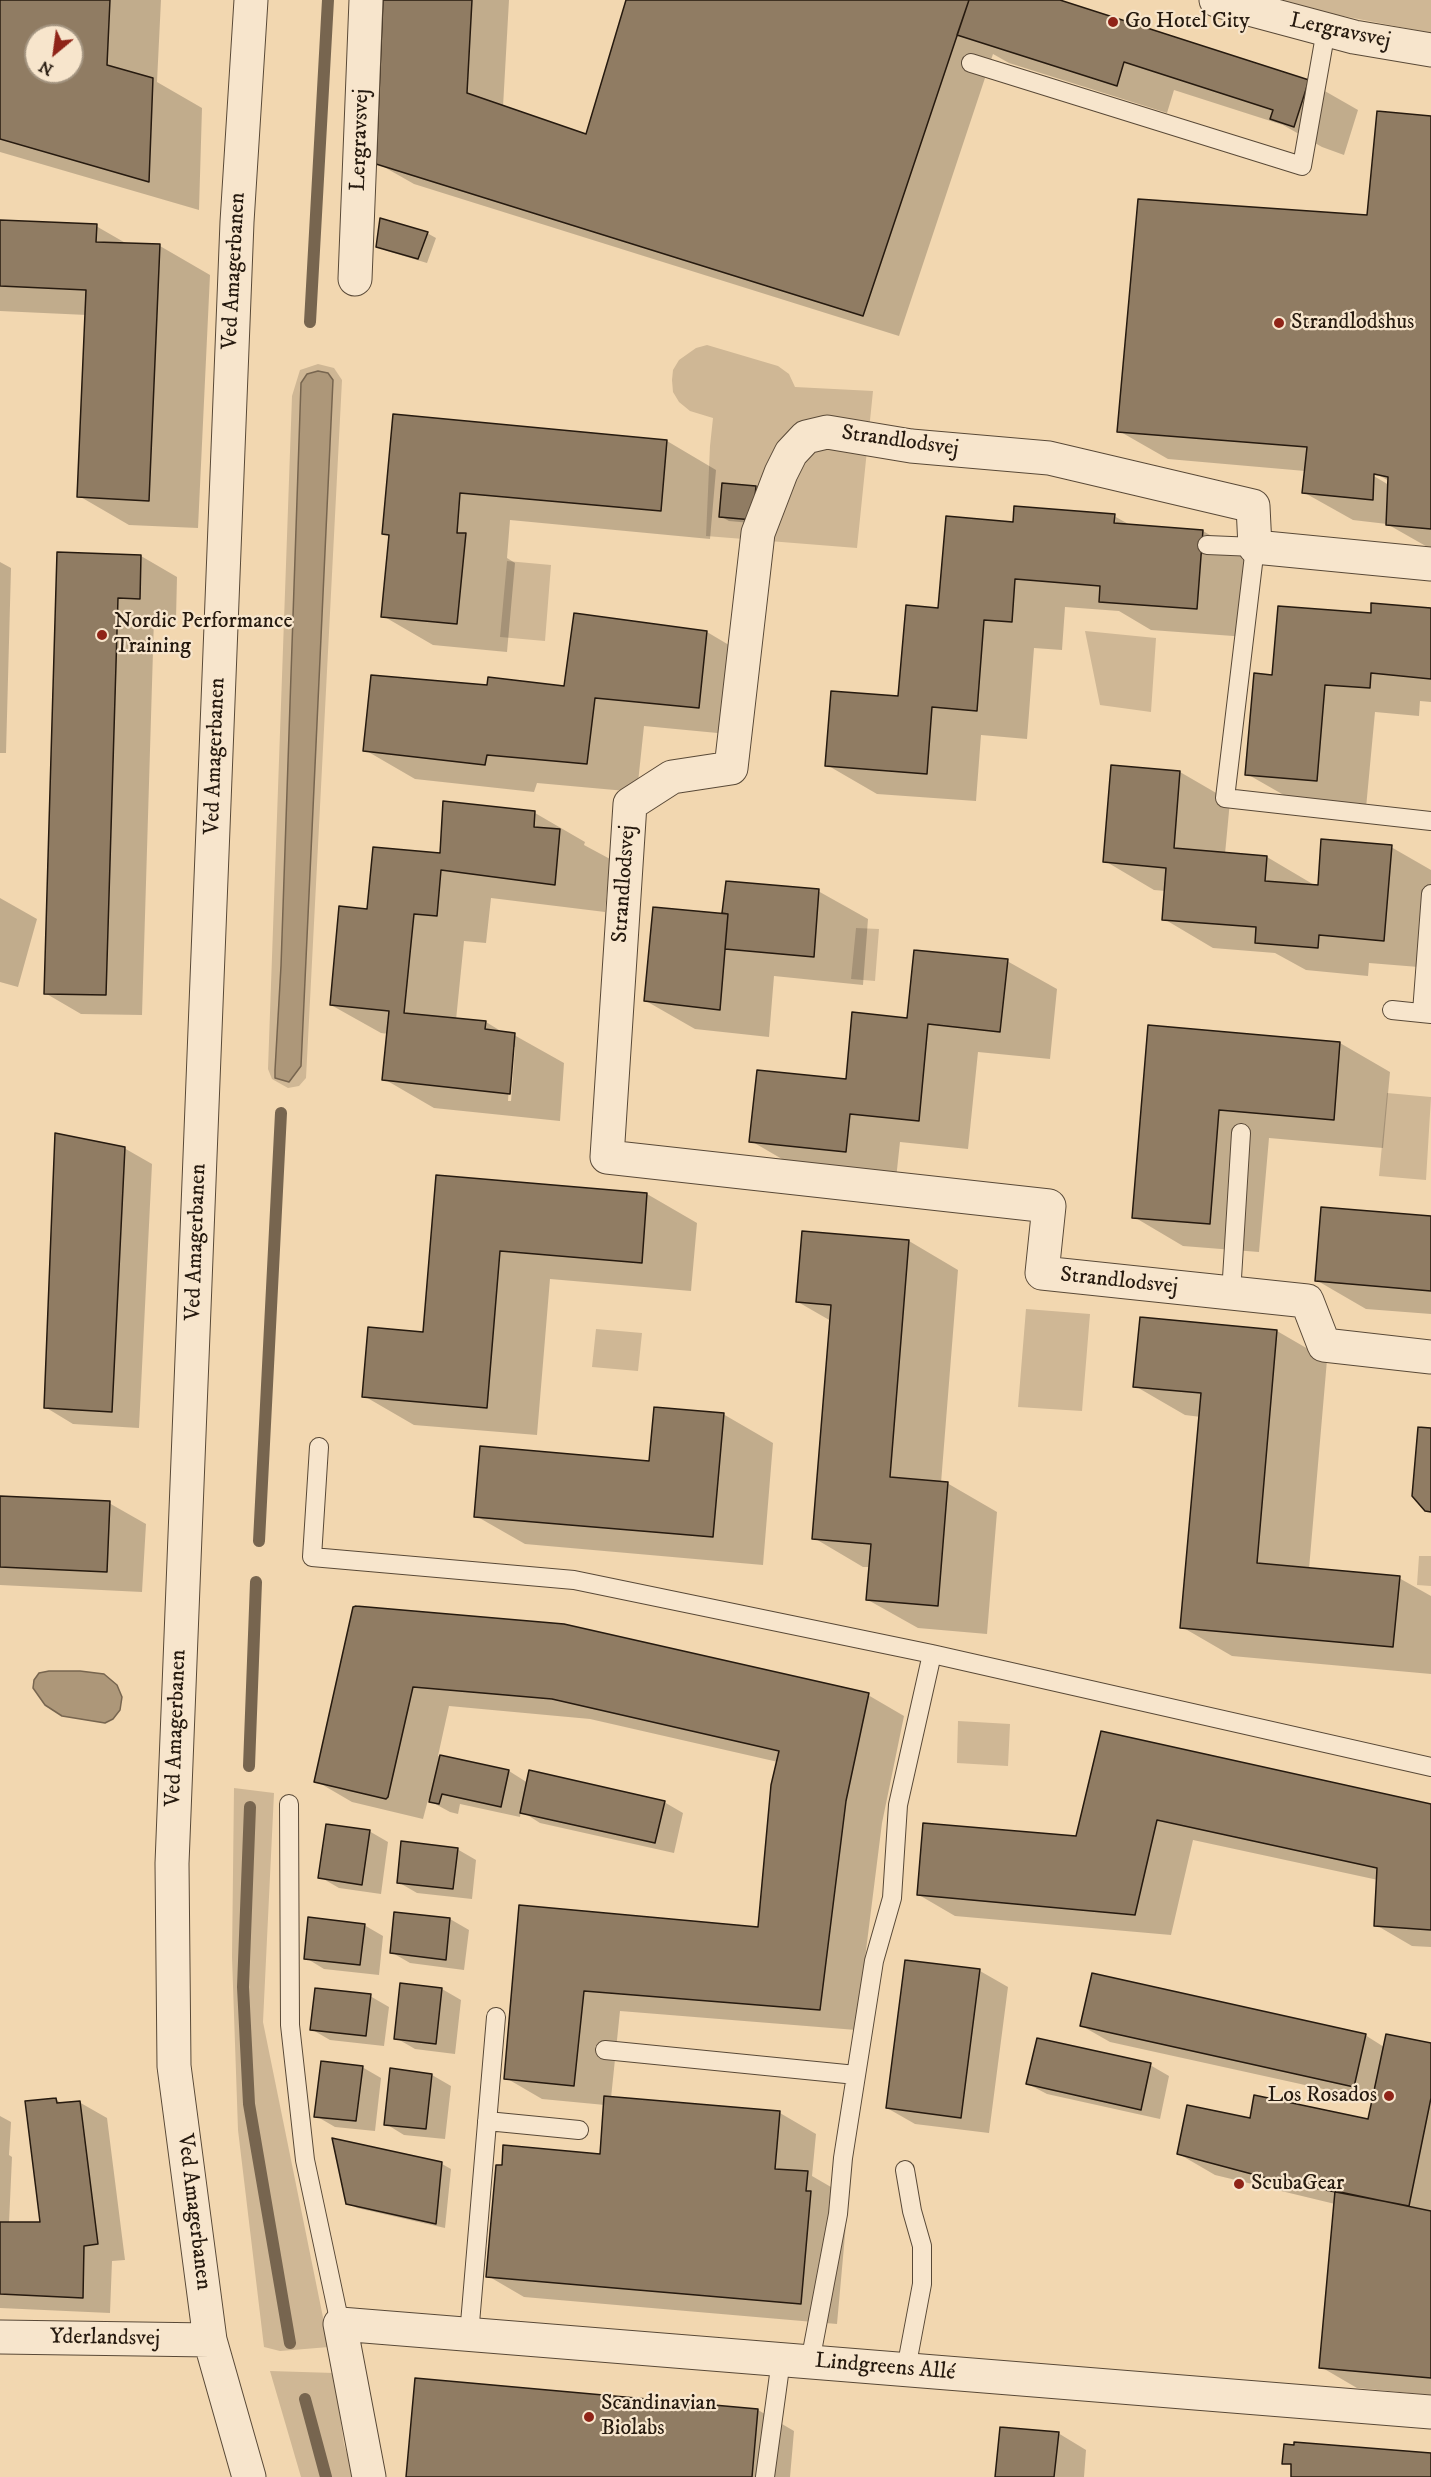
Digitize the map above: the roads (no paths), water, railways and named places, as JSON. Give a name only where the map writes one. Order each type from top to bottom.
[{"type":"street","name":"Ved Amagerbanen","points":[[249,2477],[210,2340],[174,2066],[171,1863],[237,222],[251,0]]},
{"type":"street","name":"Lergravsvej","points":[[356,279],[366,0]]},
{"type":"street","name":"Lergravsvej","points":[[1216,0],[1354,37],[1431,50]]},
{"type":"street","name":"Strandlodsvej","points":[[1255,547],[1253,506],[1049,458],[911,446],[827,432],[806,437],[791,453],[758,533],[731,768],[672,777],[630,804],[607,1157],[1049,1206],[1042,1273],[1307,1301],[1324,1345],[1431,1357]]},
{"type":"street","points":[[1255,547],[1431,564]]},
{"type":"street","points":[[340,2324],[369,2477]]},
{"type":"street","name":"Lindgreens Allé","points":[[340,2324],[1431,2412]]},
{"type":"street","name":"Yderlandsvej","points":[[0,2337],[210,2340]]},
{"type":"lane","points":[[971,63],[1302,166],[1326,30]]},
{"type":"lane","points":[[1207,544],[1255,547],[1225,798],[1431,821]]},
{"type":"lane","points":[[1392,1010],[1426,1013],[1431,894]]},
{"type":"lane","points":[[1231,1294],[1241,1133]]},
{"type":"lane","points":[[319,1447],[312,1557],[574,1580],[932,1654],[1024,1677],[1431,1767]]},
{"type":"lane","points":[[765,2477],[795,2361],[838,2214],[843,2157],[874,1961],[892,1898],[898,1805],[932,1654]]},
{"type":"lane","points":[[289,1804],[290,2025],[305,2160],[340,2324]]},
{"type":"lane","points":[[469,2335],[496,2017]]},
{"type":"lane","points":[[605,2050],[856,2075]]},
{"type":"lane","points":[[487,2121],[579,2130]]},
{"type":"lane","points":[[905,2170],[912,2211],[922,2246],[922,2284],[906,2369]]},
{"type":"waterway","points":[[310,322],[328,0]]},
{"type":"waterway","points":[[259,1541],[281,1113]]},
{"type":"waterway","points":[[249,1766],[256,1582]]},
{"type":"waterway","points":[[250,1807],[243,1987],[249,2104],[290,2343]]},
{"type":"waterway","points":[[305,2399],[326,2477]]},
{"type":"place","name":"Go Hotel City","points":[[1113,22]]},
{"type":"place","name":"Strandlodshus","points":[[1279,323]]},
{"type":"place","name":"Nordic Performance Training","points":[[102,635]]},
{"type":"place","name":"Los Rosados","points":[[1389,2096]]},
{"type":"place","name":"ScubaGear","points":[[1239,2184]]},
{"type":"place","name":"Scandinavian Biolabs","points":[[589,2417]]}]
